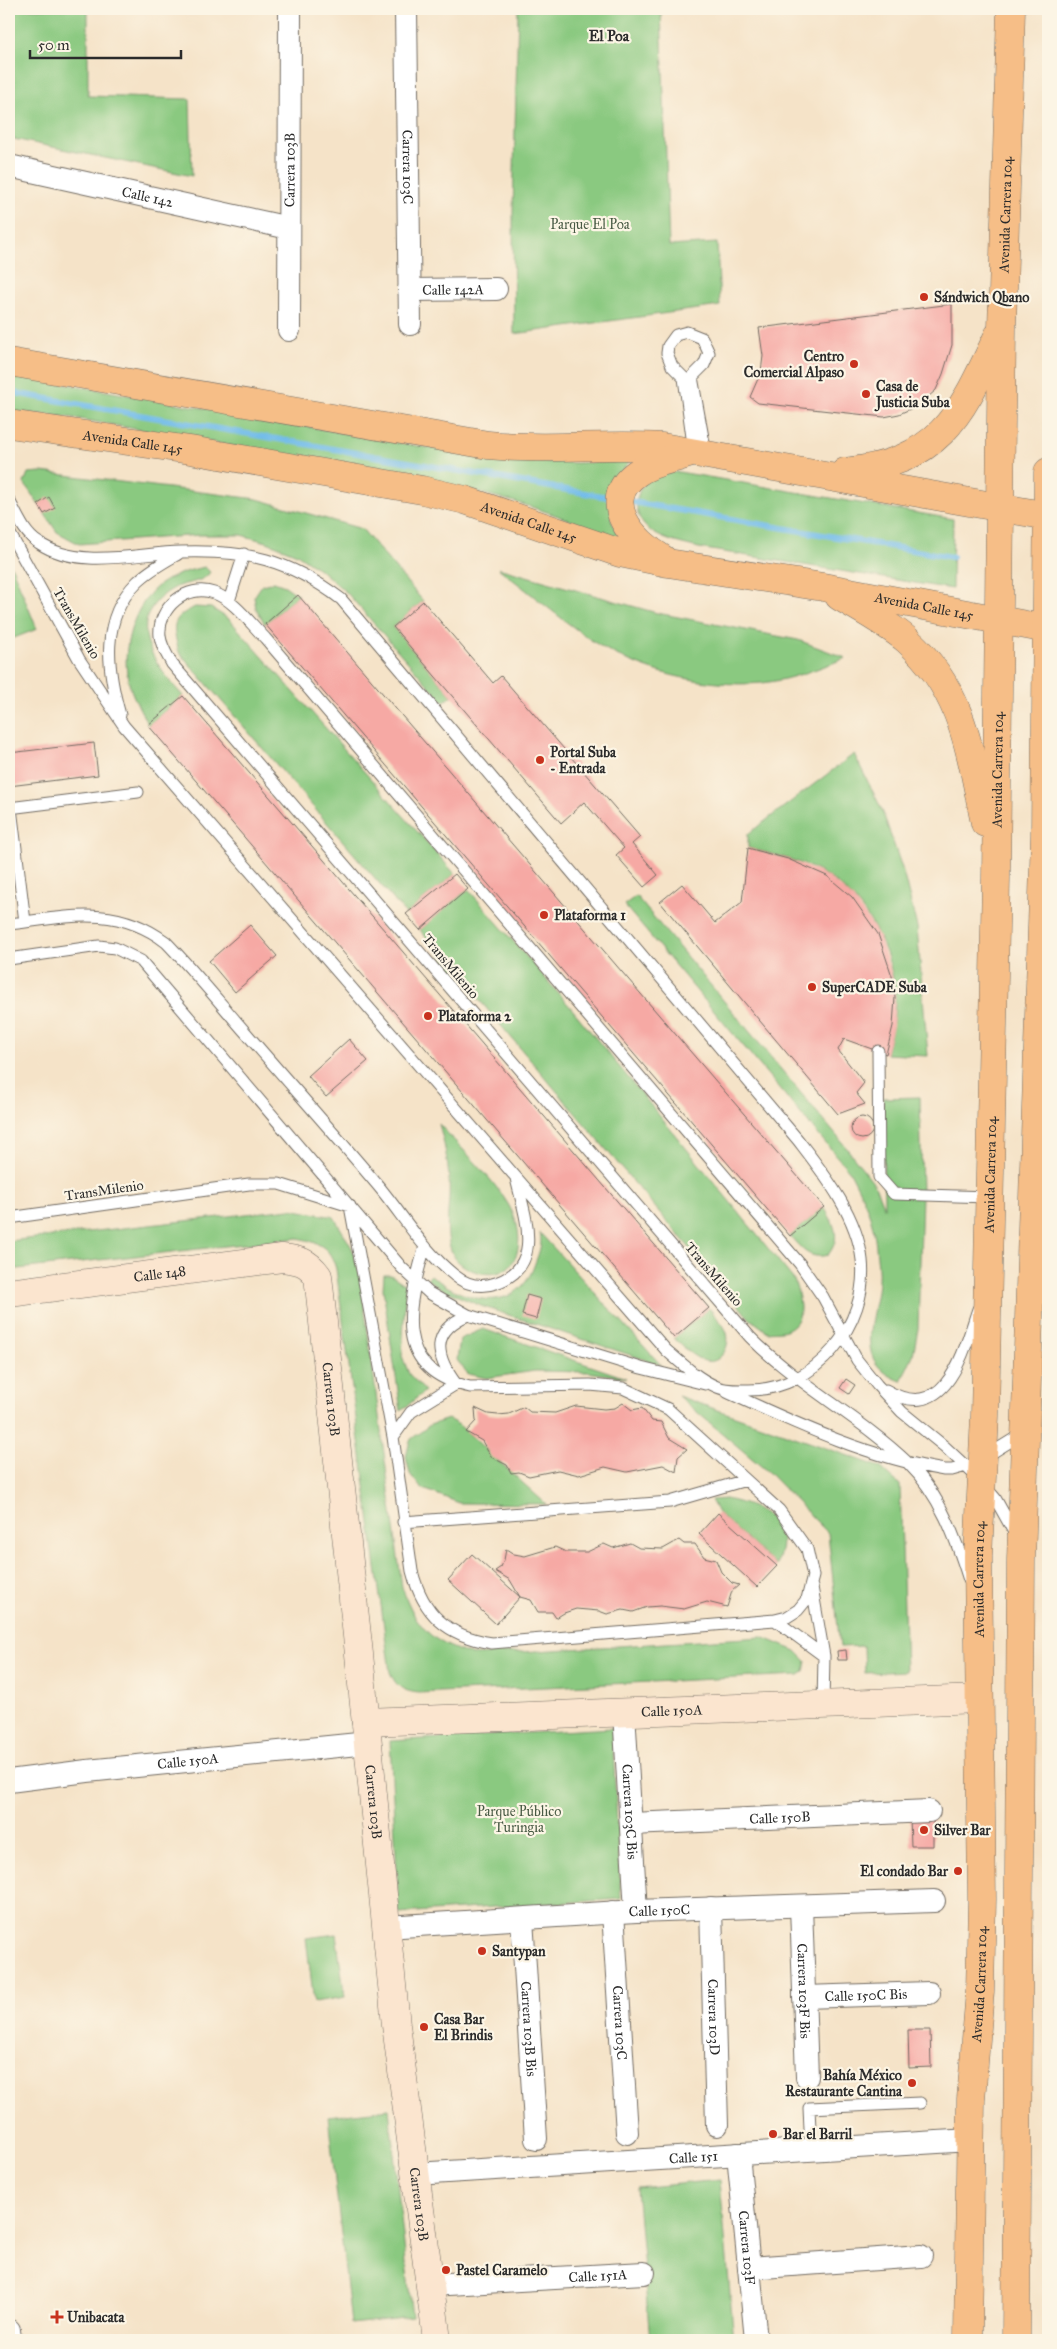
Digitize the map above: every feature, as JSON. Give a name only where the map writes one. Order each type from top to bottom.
[{"type":"main road","name":"Avenida Carrera 104","points":[[968,2340],[970,2140],[974,2051],[980,1991],[982,1900],[976,1469],[986,1286],[996,878],[1002,328],[1011,9]]},
{"type":"main road","points":[[825,475],[880,466],[913,454],[926,446],[948,427],[967,401],[1002,328]]},
{"type":"main road","points":[[9,362],[488,445],[520,448],[662,446],[1048,516]]},
{"type":"main road","name":"Avenida Calle 145","points":[[9,424],[199,451],[422,490],[465,500],[620,553],[668,563],[823,587],[1048,629]]},
{"type":"main road","points":[[668,563],[638,541],[623,521],[620,510],[620,498],[628,482],[646,468],[700,453]]},
{"type":"main road","points":[[1016,2340],[1021,1560],[1025,1422],[1040,1236],[1047,829],[1048,472]]},
{"type":"main road","points":[[823,587],[906,639],[936,672],[948,689],[968,739],[996,878]]},
{"type":"main road","points":[[978,1556],[983,1543],[989,1536],[1000,1532],[1014,1540],[1021,1560]]},
{"type":"street","name":"Carrera 103B","points":[[289,330],[290,9]]},
{"type":"street","name":"Carrera 103C","points":[[406,9],[410,324]]},
{"type":"street","name":"Calle 142","points":[[9,166],[289,228]]},
{"type":"street","name":"Calle 142A","points":[[409,290],[496,289]]},
{"type":"street","name":"Calle 148","points":[[9,1293],[282,1258],[296,1260],[310,1266]]},
{"type":"street","name":"Carrera 103B","points":[[310,1266],[318,1276],[320,1289],[396,2025],[437,2340]]},
{"type":"street","name":"Calle 150A","points":[[9,1781],[367,1733],[624,1712],[979,1699]]},
{"type":"street","name":"Carrera 103C Bis","points":[[624,1712],[636,1911]]},
{"type":"street","name":"Calle 150B","points":[[631,1824],[929,1811]]},
{"type":"street","name":"Calle 150C","points":[[386,1926],[613,1912],[934,1901]]},
{"type":"street","name":"Carrera 103F Bis","points":[[801,1906],[807,2077]]},
{"type":"street","name":"Carrera 103D","points":[[711,1908],[717,2125]]},
{"type":"street","name":"Carrera 103C","points":[[613,1912],[627,2133]]},
{"type":"street","name":"Carrera 103B Bis","points":[[522,1918],[536,2139]]},
{"type":"street","name":"Calle 150C Bis","points":[[804,1997],[930,1993]]},
{"type":"street","name":"Calle 151","points":[[415,2174],[970,2140]]},
{"type":"street","name":"Carrera 103F","points":[[738,2154],[756,2340]]},
{"type":"street","points":[[749,2268],[921,2256]]},
{"type":"street","name":"Calle 151A","points":[[430,2285],[644,2273]]},
{"type":"street","points":[[9,2330],[10,2340]]},
{"type":"lane","points":[[686,332],[702,338],[709,353],[704,365],[692,377],[700,453],[684,378],[672,366],[667,354],[671,340],[676,335],[686,332]]},
{"type":"lane","name":"TransMilenio","points":[[9,500],[29,534],[39,543],[67,555],[103,557],[182,552],[244,554],[268,559],[295,569],[318,582],[341,599],[826,1177],[855,1232],[862,1259],[862,1281],[859,1301],[843,1336],[832,1352],[798,1379],[766,1390],[716,1387],[641,1368],[468,1315],[441,1300],[416,1281],[141,961],[114,948],[99,946],[9,959]]},
{"type":"lane","name":"TransMilenio","points":[[9,532],[79,659],[124,726],[666,1350],[686,1368],[716,1387],[838,1442],[908,1463],[944,1470],[976,1469],[1014,1439],[1025,1422]]},
{"type":"lane","name":"TransMilenio","points":[[124,726],[108,668],[108,652],[112,628],[120,607],[137,582],[182,552]]},
{"type":"lane","points":[[229,601],[244,554]]},
{"type":"lane","name":"TransMilenio","points":[[978,1617],[960,1552],[945,1517],[934,1496],[908,1463],[855,1419],[773,1360],[723,1308],[172,664],[164,650],[160,635],[161,622],[174,601],[185,594],[200,590],[213,593],[229,601],[278,654],[775,1233],[823,1297],[857,1360],[877,1385],[902,1412],[976,1469],[1004,1512],[1015,1534],[1021,1560]]},
{"type":"lane","points":[[25,922],[10,808],[138,792]]},
{"type":"lane","name":"TransMilenio","points":[[9,924],[88,915],[105,916],[137,924],[166,942],[378,1185],[425,1246],[446,1268],[465,1282],[476,1286],[487,1286],[510,1276],[523,1262],[528,1250],[529,1236],[515,1176]]},
{"type":"lane","points":[[878,1051],[879,1176],[894,1194],[988,1198]]},
{"type":"lane","name":"TransMilenio","points":[[9,1218],[249,1184],[279,1184],[350,1206]]},
{"type":"lane","name":"TransMilenio","points":[[350,1206],[394,1437],[403,1522],[415,1584],[427,1607],[445,1625],[473,1640],[492,1643],[775,1620],[787,1617],[798,1610],[807,1599],[812,1587]]},
{"type":"lane","points":[[425,1246],[416,1281],[410,1325],[414,1348],[426,1367],[456,1384],[486,1388],[590,1385],[623,1388],[668,1409],[779,1510],[807,1549],[812,1563],[812,1587],[824,1656],[823,1704]]},
{"type":"lane","name":"TransMilenio","points":[[877,1385],[896,1396],[914,1400],[927,1397],[940,1390],[948,1382],[960,1362],[986,1286]]},
{"type":"lane","points":[[456,1384],[441,1359],[441,1340],[446,1330],[454,1321],[468,1315]]},
{"type":"lane","points":[[394,1437],[411,1412],[456,1384]]},
{"type":"lane","points":[[403,1522],[670,1502],[746,1480]]},
{"type":"lane","points":[[775,1620],[824,1656]]},
{"type":"lane","points":[[811,2150],[809,2108],[920,2103]]},
{"type":"green space","points":[[9,9],[88,9],[88,96],[190,99],[192,176],[9,138]]},
{"type":"green space","name":"Parque El Poa","points":[[518,9],[661,9],[669,246],[717,243],[720,306],[514,334],[513,213]]},
{"type":"green space","points":[[9,374],[418,446],[520,461],[576,463],[630,461],[615,479],[611,519],[620,542],[585,526],[549,513],[477,492],[441,484],[68,417],[9,411]]},
{"type":"green space","points":[[41,472],[257,499],[362,529],[423,601],[393,627],[452,696],[443,702],[347,593],[323,572],[297,554],[267,542],[241,535],[200,535],[79,544],[57,532],[24,483],[28,473]]},
{"type":"green space","points":[[679,472],[953,519],[952,589],[699,548],[663,538],[652,532],[640,519],[637,511],[638,494],[648,480],[656,475]]},
{"type":"green space","points":[[12,567],[37,629],[9,640],[9,568]]},
{"type":"green space","points":[[205,567],[210,572],[207,576],[176,587],[159,599],[149,612],[146,626],[147,640],[153,655],[161,669],[183,696],[148,725],[129,685],[126,667],[128,641],[136,615],[150,594],[159,585],[181,573]]},
{"type":"green space","points":[[498,568],[657,613],[798,640],[846,658],[815,670],[762,683],[717,683],[671,675],[628,660],[607,650],[576,630]]},
{"type":"green space","points":[[274,582],[285,586],[298,595],[265,624],[256,608],[254,597],[262,585]]},
{"type":"green space","points":[[195,607],[211,608],[229,619],[455,874],[406,914],[179,652],[175,636],[175,625],[181,616]]},
{"type":"green space","points":[[854,754],[882,810],[902,868],[917,927],[928,1056],[886,1054],[894,1012],[893,980],[883,945],[865,913],[854,899],[841,886],[808,866],[748,848],[748,834]]},
{"type":"green space","points":[[468,889],[572,1009],[794,1280],[798,1293],[800,1313],[794,1325],[784,1331],[768,1332],[749,1318],[420,930]]},
{"type":"green space","points":[[636,896],[841,1141],[874,1183],[884,1208],[883,1098],[920,1097],[922,1195],[918,1329],[913,1355],[901,1381],[886,1373],[876,1363],[871,1352],[871,1325],[876,1297],[878,1264],[873,1226],[860,1191],[850,1172],[624,905]]},
{"type":"green space","points":[[439,1124],[484,1172],[505,1199],[513,1213],[519,1236],[516,1255],[506,1269],[498,1273],[488,1274],[474,1271],[460,1264],[453,1255],[447,1227],[449,1189],[446,1152]]},
{"type":"green space","points":[[824,1207],[835,1231],[835,1242],[828,1255],[811,1255],[790,1236]]},
{"type":"green space","points":[[290,1209],[334,1217],[352,1248],[360,1275],[402,1587],[413,1613],[427,1632],[446,1645],[473,1655],[762,1637],[796,1651],[806,1661],[804,1672],[799,1675],[418,1693],[404,1689],[398,1685],[390,1672],[336,1269],[327,1251],[318,1244],[298,1238],[9,1270],[9,1241]]},
{"type":"green space","points":[[540,1233],[661,1365],[481,1306],[442,1289],[427,1279],[431,1275],[458,1292],[473,1297],[502,1298],[515,1292],[526,1282],[540,1250]]},
{"type":"green space","points":[[384,1275],[391,1275],[406,1285],[402,1356],[409,1374],[425,1391],[401,1411],[383,1289]]},
{"type":"green space","points":[[709,1308],[724,1327],[728,1339],[722,1355],[716,1360],[710,1361],[696,1357],[674,1338]]},
{"type":"green space","points":[[483,1329],[626,1378],[588,1372],[535,1371],[486,1378],[468,1374],[457,1360],[460,1339]]},
{"type":"green space","points":[[678,1396],[880,1467],[900,1485],[906,1671],[865,1673],[864,1646],[840,1647],[828,1533],[768,1472]]},
{"type":"green space","points":[[448,1419],[459,1425],[546,1504],[459,1503],[421,1488],[410,1474],[406,1457],[410,1440],[430,1425]]},
{"type":"green space","points":[[726,1499],[753,1507],[770,1517],[776,1524],[782,1542],[777,1566],[718,1513],[711,1500]]},
{"type":"green space","name":"Parque Público Turingia","points":[[612,1728],[621,1899],[399,1913],[390,1741]]},
{"type":"green space","points":[[336,1934],[345,1997],[314,2002],[306,1938]]},
{"type":"green space","points":[[389,2109],[412,2317],[351,2324],[328,2116]]},
{"type":"green space","points":[[720,2180],[734,2340],[650,2340],[637,2188]]},
{"type":"building","name":"Centro Comercial Alpaso","points":[[952,304],[952,345],[943,374],[936,390],[919,405],[899,414],[884,417],[758,403],[750,397],[761,372],[763,356],[759,328]]},
{"type":"building","points":[[49,497],[55,508],[44,514],[38,504]]},
{"type":"building","name":"Plataforma 1","points":[[298,595],[824,1207],[790,1236],[265,624]]},
{"type":"building","name":"Portal Suba - Entrada","points":[[423,601],[493,683],[501,676],[640,837],[632,844],[658,875],[644,887],[616,855],[624,848],[584,802],[561,823],[393,627]]},
{"type":"building","name":"Plataforma 2","points":[[183,696],[709,1308],[674,1338],[148,725]]},
{"type":"building","points":[[94,743],[98,775],[9,786],[9,753]]},
{"type":"building","name":"SuperCADE Suba","points":[[748,848],[788,859],[827,876],[852,897],[878,934],[892,976],[895,997],[893,1026],[886,1054],[844,1039],[838,1050],[864,1083],[856,1093],[865,1104],[838,1114],[660,902],[682,884],[715,923],[742,902]]},
{"type":"building","points":[[455,874],[468,889],[420,930],[406,914]]},
{"type":"building","points":[[250,925],[277,956],[235,992],[209,961]]},
{"type":"building","points":[[349,1039],[368,1061],[326,1097],[308,1076]]},
{"type":"building","points":[[862,1117],[870,1120],[873,1128],[870,1136],[862,1139],[854,1136],[851,1128],[854,1120]]},
{"type":"building","points":[[527,1295],[541,1299],[536,1319],[522,1315]]},
{"type":"building","points":[[846,1379],[855,1385],[849,1394],[840,1388]]},
{"type":"building","points":[[623,1403],[632,1410],[642,1408],[652,1421],[661,1422],[669,1438],[687,1449],[678,1457],[676,1472],[663,1465],[627,1472],[605,1467],[579,1475],[558,1470],[529,1476],[519,1472],[511,1473],[507,1465],[491,1457],[482,1441],[466,1432],[476,1421],[475,1408],[488,1414],[498,1415],[509,1414],[524,1407],[530,1412],[555,1413],[576,1406],[604,1409],[615,1408]]},
{"type":"building","points":[[718,1513],[777,1566],[757,1587],[699,1534]]},
{"type":"building","points":[[679,1540],[684,1544],[695,1544],[704,1557],[716,1560],[721,1572],[732,1583],[739,1585],[732,1591],[727,1607],[707,1602],[684,1609],[660,1606],[647,1607],[633,1612],[623,1610],[607,1614],[599,1611],[576,1609],[556,1618],[552,1612],[538,1612],[531,1600],[520,1597],[510,1580],[495,1571],[501,1567],[506,1549],[514,1554],[525,1556],[555,1547],[566,1552],[587,1552],[604,1544],[613,1548],[630,1543],[639,1548],[663,1549]]},
{"type":"building","points":[[472,1554],[520,1597],[496,1624],[448,1580]]},
{"type":"building","points":[[846,1650],[847,1660],[838,1660],[837,1651]]},
{"type":"building","points":[[910,1817],[933,1817],[933,1846],[911,1846]]},
{"type":"building","points":[[908,2030],[930,2030],[931,2067],[909,2068]]},
{"type":"waterway","points":[[9,392],[613,498]]},
{"type":"waterway","points":[[626,501],[952,557]]},
{"type":"place","name":"Sándwich Qbano","points":[[924,297]]},
{"type":"place","name":"Centro Comercial Alpaso","points":[[854,364]]},
{"type":"place","name":"Casa de Justicia Suba","points":[[866,394]]},
{"type":"place","name":"Portal Suba - Entrada","points":[[540,760]]},
{"type":"place","name":"Plataforma 1","points":[[544,915]]},
{"type":"place","name":"SuperCADE Suba","points":[[812,987]]},
{"type":"place","name":"Plataforma 2","points":[[428,1016]]},
{"type":"place","name":"Silver Bar","points":[[924,1830]]},
{"type":"place","name":"El condado Bar","points":[[958,1871]]},
{"type":"place","name":"Santypan","points":[[482,1951]]},
{"type":"place","name":"Casa Bar El Brindis","points":[[424,2027]]},
{"type":"place","name":"Bahía México Restaurante Cantina","points":[[912,2083]]},
{"type":"place","name":"Bar el Barril","points":[[773,2134]]},
{"type":"place","name":"Pastel Caramelo","points":[[446,2270]]},
{"type":"place","name":"Unibacata","points":[[57,2317]]},
{"type":"district","name":"El Poa","points":[[609,36]]}]
